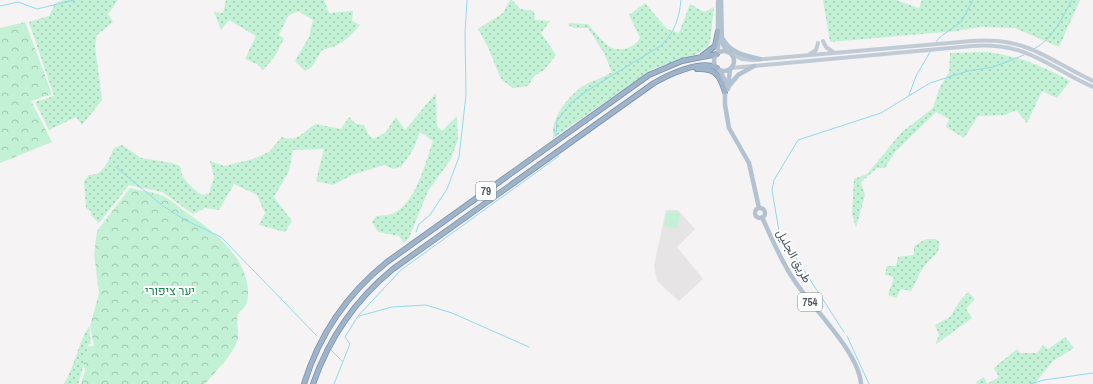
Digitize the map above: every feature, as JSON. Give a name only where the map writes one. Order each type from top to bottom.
[{"type":"highway","points":[[700,56],[715,46],[718,31]]},
{"type":"highway","name":"79","points":[[304,384],[318,347],[336,316],[351,297],[375,272],[649,75],[665,67],[700,56],[718,54]]},
{"type":"highway","name":"79","points":[[313,384],[326,350],[343,321],[357,302],[381,278],[649,86],[667,76],[707,64],[718,69]]},
{"type":"highway","points":[[687,69],[704,68],[713,71],[720,78],[727,91]]},
{"type":"main road","points":[[720,0],[718,54],[714,60],[724,78],[727,91]]},
{"type":"main road","points":[[720,0],[723,45],[734,60],[727,91]]},
{"type":"main road","points":[[722,36],[725,43],[734,50],[745,56],[760,59]]},
{"type":"main road","points":[[718,54],[729,52],[742,60],[972,41],[1002,41],[1039,51],[1093,81]]},
{"type":"main road","points":[[807,55],[816,51],[820,42],[828,50],[838,53]]},
{"type":"main road","points":[[718,69],[724,71],[754,66],[972,46],[997,46],[1019,50],[1036,56],[1093,87]]},
{"type":"main road","points":[[727,91],[735,77],[754,66]]},
{"type":"main road","name":"طريق الجليل","points":[[727,91],[726,113],[729,128],[749,163],[759,208],[765,211],[762,217],[777,250],[794,280],[852,356],[860,376],[861,384]]},
{"type":"shaded area","points":[[666,210],[678,210],[695,229],[677,247],[703,279],[679,301],[657,281],[654,266]]},
{"type":"green space","points":[[63,0],[118,0],[108,14],[113,22],[97,35],[95,46],[102,100],[82,125],[76,117],[49,130],[35,102],[54,96],[29,22],[49,16],[55,4]]},
{"type":"green space","points":[[226,0],[324,0],[329,13],[353,11],[352,21],[360,25],[343,41],[322,50],[312,67],[305,71],[295,61],[309,37],[313,20],[298,11],[288,16],[279,35],[284,38],[275,56],[263,70],[257,64],[245,59],[256,36],[229,20],[221,30],[214,12],[223,13]]},
{"type":"green space","points":[[510,0],[512,0],[520,9],[534,11],[535,20],[550,21],[541,33],[556,55],[544,70],[534,76],[528,86],[513,88],[501,79],[488,47],[478,29],[503,13]]},
{"type":"green space","points":[[823,0],[896,0],[919,8],[922,0],[1080,0],[1059,47],[1015,28],[980,27],[956,31],[830,42]]},
{"type":"green space","points":[[645,3],[667,29],[679,33],[690,4],[704,12],[714,7],[710,43],[698,53],[653,69],[553,138],[553,130],[557,115],[571,96],[583,86],[612,72],[604,53],[588,28],[574,28],[568,25],[569,23],[588,24],[599,38],[607,45],[616,49],[625,49],[634,45],[640,38],[629,15]]},
{"type":"green space","points":[[25,22],[52,94],[31,101],[52,142],[0,163],[0,28]]},
{"type":"green space","points":[[987,52],[1010,56],[1030,62],[1070,81],[1057,98],[1042,91],[1027,123],[1016,110],[1005,115],[978,116],[964,138],[946,127],[949,119],[936,112],[895,152],[885,168],[877,168],[861,182],[865,195],[856,228],[852,214],[854,179],[867,174],[902,132],[933,108],[939,89],[949,72],[950,53]]},
{"type":"green space","points":[[436,93],[437,126],[442,131],[457,116],[458,139],[451,159],[428,191],[409,238],[404,243],[399,236],[378,232],[372,222],[376,216],[390,215],[400,209],[413,192],[423,171],[433,141],[420,132],[413,150],[401,167],[393,169],[384,165],[352,175],[333,185],[316,181],[324,149],[293,150],[289,171],[274,197],[292,221],[285,232],[259,225],[265,213],[257,195],[234,184],[219,210],[205,208],[193,214],[162,192],[129,185],[99,223],[91,215],[91,211],[86,208],[84,181],[89,175],[99,173],[108,162],[114,148],[122,145],[141,158],[172,163],[180,166],[184,179],[190,186],[202,195],[209,193],[214,177],[210,161],[224,166],[253,159],[269,152],[282,137],[292,139],[296,138],[315,124],[341,129],[349,117],[356,124],[364,125],[368,134],[373,139],[385,133],[396,117],[405,130]]},
{"type":"green space","name":"יער ציפורי","points":[[130,188],[166,197],[205,226],[234,254],[246,278],[248,298],[245,306],[239,312],[238,316],[237,343],[234,349],[205,384],[81,384],[85,371],[83,360],[89,346],[94,346],[90,326],[99,293],[94,254],[97,231]]},
{"type":"green space","points":[[667,211],[680,213],[677,229],[664,226]]},
{"type":"green space","points":[[926,239],[936,239],[939,242],[939,249],[922,269],[911,291],[901,289],[896,298],[888,295],[894,277],[885,275],[887,266],[896,266],[898,257],[914,255],[914,246]]},
{"type":"green space","points":[[968,292],[975,299],[966,309],[972,318],[935,345],[939,335],[935,325],[950,317],[959,302]]},
{"type":"green space","points":[[89,326],[91,344],[89,344],[87,349],[78,384],[64,384],[85,333]]},
{"type":"green space","points":[[1065,337],[1074,348],[1053,361],[1036,382],[1037,384],[987,384],[999,377],[994,368],[1017,349],[1020,353],[1037,353],[1043,345],[1048,349]]},
{"type":"green space","points":[[984,377],[987,384],[977,384],[976,382]]},
{"type":"waterway","points":[[0,6],[18,2],[37,9],[74,0]]},
{"type":"waterway","points":[[416,232],[419,224],[430,215],[447,189],[459,157],[466,95],[465,34],[467,0]]},
{"type":"waterway","points":[[556,136],[557,121],[571,103],[585,92],[662,45],[676,24],[681,0]]},
{"type":"waterway","points":[[936,42],[940,37],[961,22],[973,0]]},
{"type":"waterway","points":[[1034,49],[1041,45],[1052,34],[1072,0]]},
{"type":"waterway","points":[[909,95],[916,76],[930,52]]},
{"type":"waterway","points":[[844,332],[796,258],[780,237],[772,190],[774,180],[798,140],[881,113],[930,83],[968,71],[993,67],[1024,55]]},
{"type":"waterway","points":[[334,384],[350,344],[345,337],[358,316],[401,270],[559,156]]},
{"type":"waterway","points":[[116,167],[163,206],[185,220],[221,237],[317,336]]},
{"type":"waterway","points":[[359,316],[392,307],[426,305],[452,313],[529,347]]},
{"type":"waterway","points":[[847,336],[869,384]]},
{"type":"waterway","points":[[330,349],[342,361]]},
{"type":"waterway","points":[[1030,384],[1044,380],[1093,373]]}]
